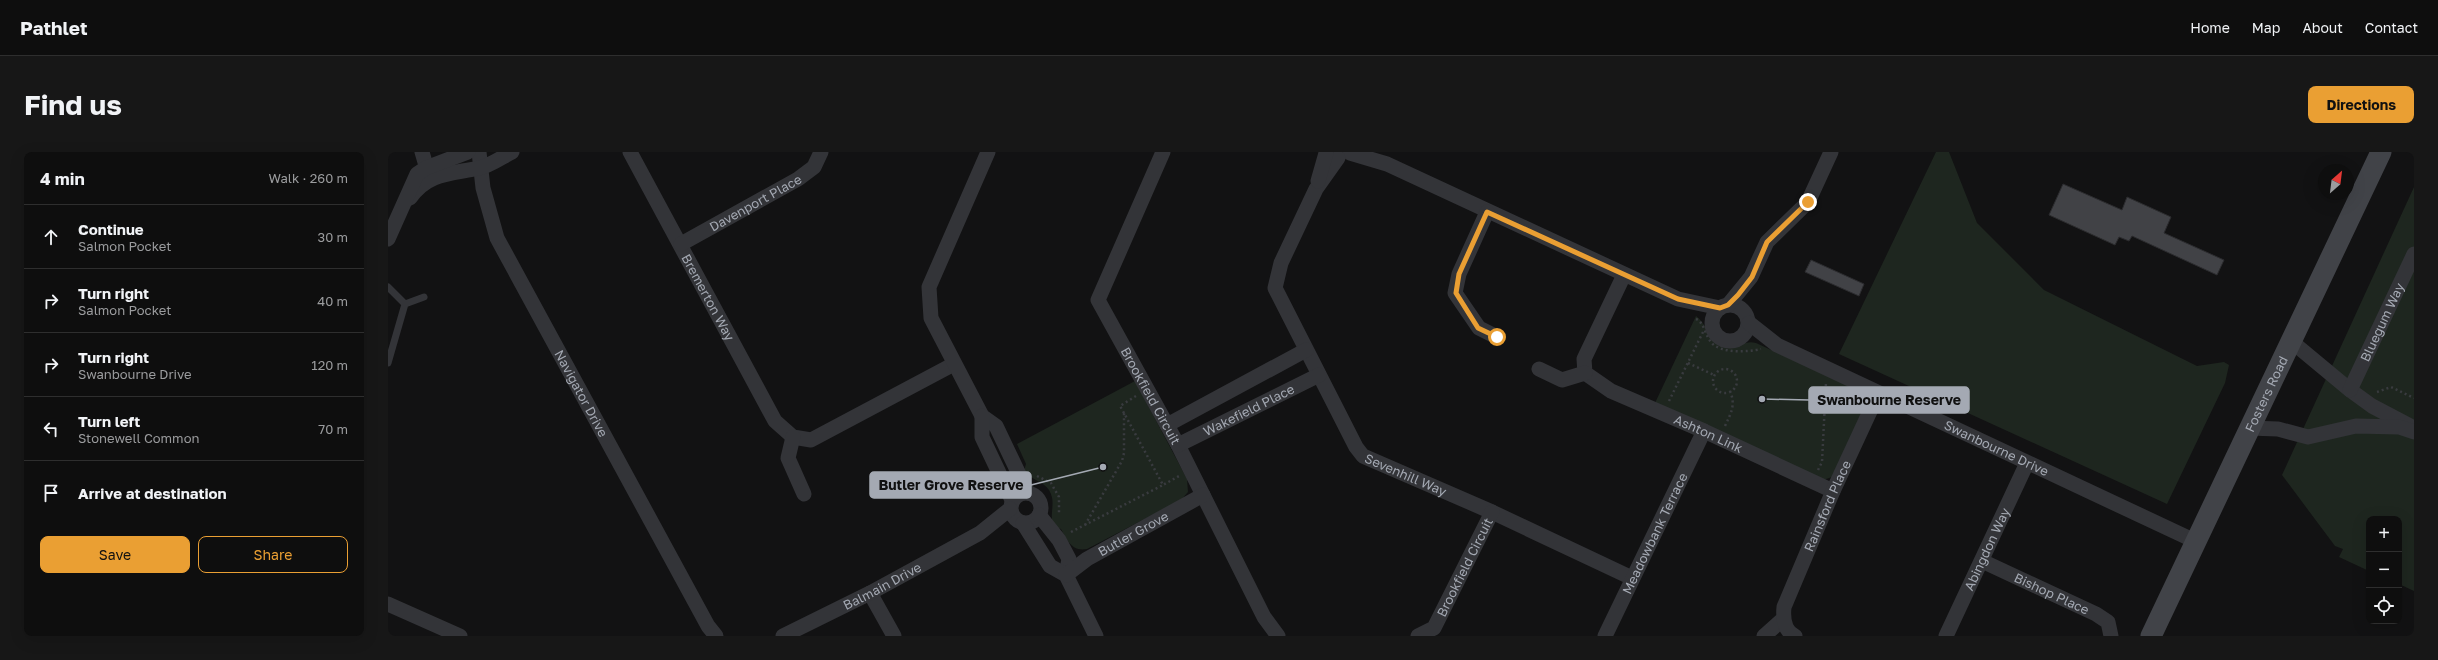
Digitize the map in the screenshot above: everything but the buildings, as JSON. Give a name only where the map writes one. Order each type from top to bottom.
[{"type":"main road","name":"Fosters Road","points":[[2151,636],[2195,541],[2382,152]]},
{"type":"street","points":[[422,152],[428,173]]},
{"type":"street","points":[[388,239],[403,206],[422,184],[428,173],[468,152]]},
{"type":"street","name":"Navigator Drive","points":[[479,152],[480,168],[486,202],[497,238],[711,633]]},
{"type":"street","points":[[428,173],[444,173],[480,168],[512,152]]},
{"type":"street","name":"Bremerton Way","points":[[630,152],[681,244],[775,421],[793,438]]},
{"type":"street","name":"Davenport Place","points":[[681,244],[798,179],[814,167],[820,152]]},
{"type":"street","points":[[988,152],[929,286],[931,318],[982,416],[996,426],[1028,493],[1039,501],[1039,515],[1059,540],[1069,559],[1066,575]]},
{"type":"street","name":"Brookfield Circuit","points":[[1163,152],[1098,300],[1178,445],[1264,617],[1278,636]]},
{"type":"street","points":[[1370,152],[1387,164],[1487,212],[1678,299],[1738,307],[1746,324]]},
{"type":"street","points":[[1678,299],[1716,335],[1727,341],[1733,342],[1746,324],[1752,277],[1767,242],[1808,202],[1831,152]]},
{"type":"street","points":[[1338,154],[1387,164]]},
{"type":"street","name":"Sevenhill Way","points":[[1338,154],[1316,190],[1281,263],[1275,288],[1356,447],[1363,456],[1492,512],[1632,578]]},
{"type":"street","points":[[1487,212],[1459,274],[1456,293],[1478,328],[1497,337]]},
{"type":"street","name":"Bluegum Way","points":[[2350,390],[2414,254]]},
{"type":"street","points":[[1539,369],[1562,380],[1586,373],[1584,359],[1624,274]]},
{"type":"street","points":[[1708,326],[1714,315],[1752,277]]},
{"type":"street","name":"Swanbourne Drive","points":[[1746,324],[1770,347],[1878,394],[2195,541]]},
{"type":"street","points":[[2291,341],[2350,390],[2372,406],[2414,428]]},
{"type":"street","name":"Wakefield Place","points":[[1167,425],[1306,350]]},
{"type":"street","points":[[804,494],[788,458],[793,438],[811,440],[954,364]]},
{"type":"street","name":"Ashton Link","points":[[1586,373],[1611,391],[1704,431],[1833,491]]},
{"type":"street","name":"Wakefield Place","points":[[1178,445],[1319,375]]},
{"type":"street","name":"Rainsford Place","points":[[1783,619],[1784,607],[1833,491],[1878,394]]},
{"type":"street","points":[[982,416],[982,437],[1016,513],[1050,566],[1066,575],[1096,636]]},
{"type":"street","points":[[2249,428],[2278,429],[2308,437],[2356,426],[2399,427],[2414,432]]},
{"type":"street","name":"Meadowbank Terrace","points":[[1605,636],[1704,431]]},
{"type":"street","name":"Abingdon Way","points":[[1946,636],[2027,463]]},
{"type":"street","points":[[1016,513],[1019,494],[1028,493]]},
{"type":"street","name":"Butler Grove","points":[[1066,575],[1087,559],[1203,495]]},
{"type":"street","name":"Brookfield Circuit","points":[[1418,636],[1434,628],[1492,512]]},
{"type":"street","points":[[1016,513],[1033,521],[1039,515]]},
{"type":"street","name":"Balmain Drive","points":[[783,636],[870,593],[1016,513]]},
{"type":"street","name":"Bishop Place","points":[[1982,561],[2096,614],[2108,622],[2111,636]]},
{"type":"street","points":[[870,593],[894,636]]},
{"type":"street","points":[[388,604],[460,636]]},
{"type":"street","points":[[1764,636],[1783,619],[1791,634],[1795,636]]},
{"type":"lane","points":[[388,287],[405,304]]},
{"type":"lane","points":[[405,304],[424,297]]},
{"type":"lane","points":[[388,363],[405,304]]},
{"type":"path","points":[[1694,318],[1708,326],[1711,343],[1728,350],[1746,353],[1770,347]]},
{"type":"path","points":[[1668,404],[1708,326]]},
{"type":"path","points":[[1688,363],[1714,375]]},
{"type":"path","points":[[1723,369],[1734,373],[1736,384],[1730,391],[1724,392],[1717,389],[1713,383],[1714,375],[1723,369]]},
{"type":"path","points":[[1816,474],[1822,462],[1826,379]]},
{"type":"path","points":[[2372,396],[2380,389],[2391,387],[2414,398]]},
{"type":"path","points":[[1723,430],[1734,407],[1734,400],[1730,391]]},
{"type":"path","points":[[1142,402],[1138,395],[1120,406],[1163,485]]},
{"type":"path","points":[[1085,525],[1122,461],[1124,413]]},
{"type":"path","points":[[1059,540],[1181,475],[1177,468]]},
{"type":"path","points":[[1034,471],[1038,477],[1051,483],[1059,497],[1058,514],[1061,520]]},
{"type":"shaded area","points":[[1936,152],[1949,152],[1977,223],[2044,290],[2197,366],[2224,362],[2229,365],[2225,383],[2167,504],[1839,354]]},
{"type":"shaded area","points":[[2414,187],[2414,591],[2402,585],[2402,516],[2366,516],[2366,570],[2339,557],[2343,549],[2335,546],[2282,475]]},
{"type":"shaded area","points":[[1696,316],[1720,344],[1732,347],[1752,342],[1756,343],[1856,389],[1867,401],[1832,477],[1823,480],[1655,403]]},
{"type":"shaded area","points":[[1135,381],[1187,479],[1188,492],[1181,500],[1087,549],[1077,549],[1065,537],[1061,529],[1054,527],[1052,522],[1053,504],[1049,490],[1024,471],[1026,464],[1017,444]]},
{"type":"place","name":"Swanbourne Reserve","points":[[1762,399]]},
{"type":"place","name":"Butler Grove Reserve","points":[[1103,467]]},
{"type":"route","points":[[1497,337],[1478,328],[1456,293],[1459,274],[1487,212],[1678,299],[1720,308],[1728,305],[1752,277],[1767,242],[1808,202]]}]
